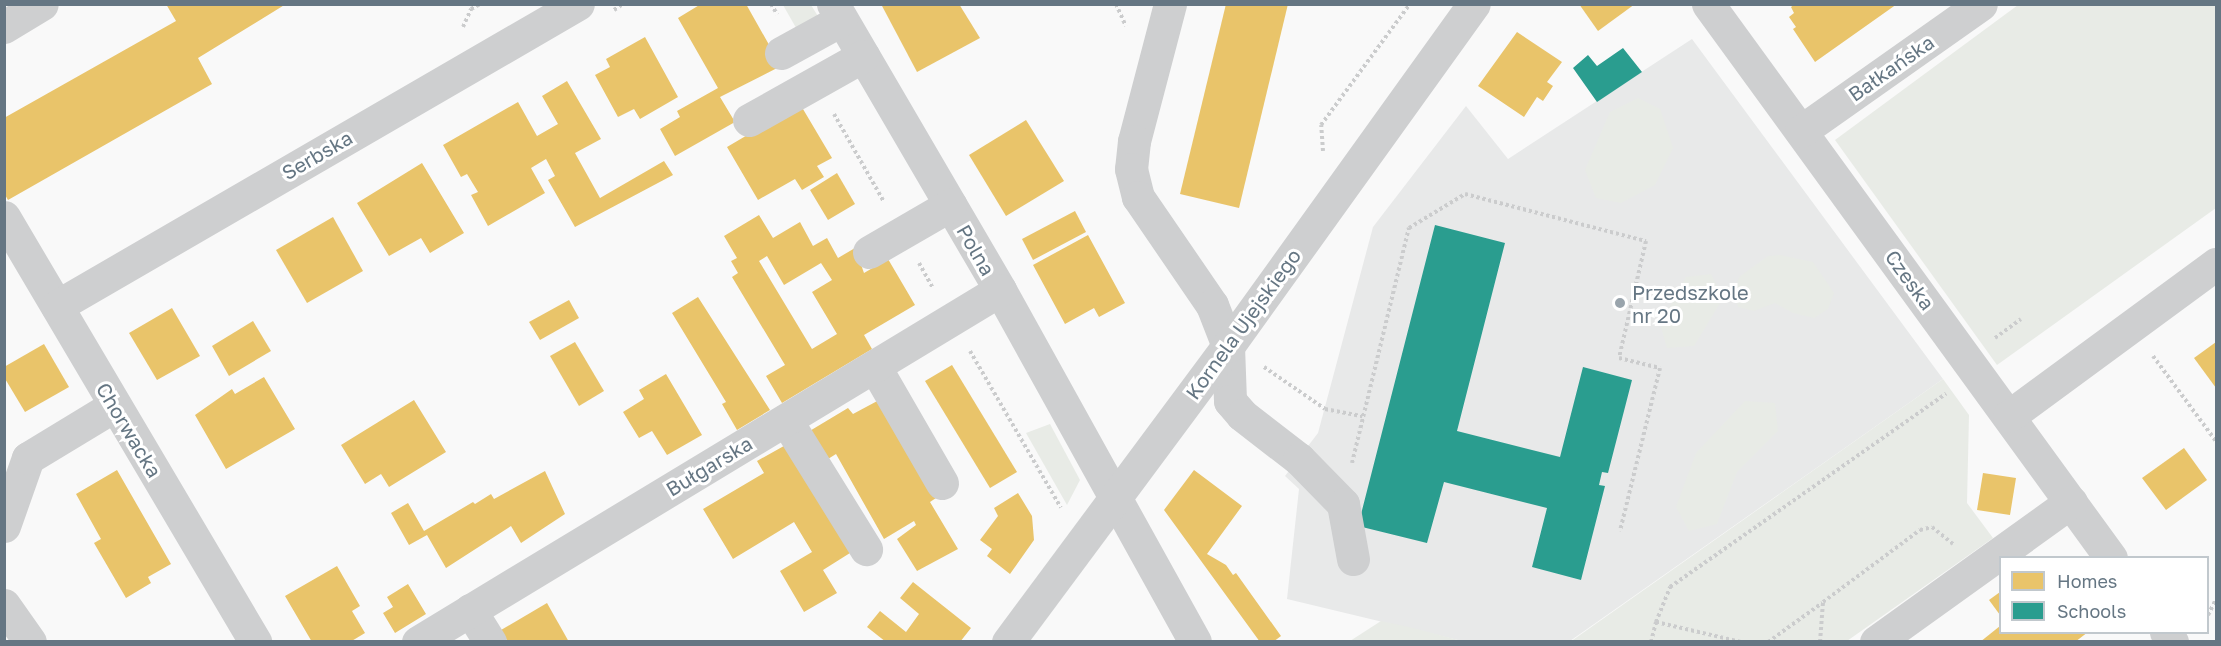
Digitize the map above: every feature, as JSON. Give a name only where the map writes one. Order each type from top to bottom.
[{"type":"street","points":[[4,27],[42,4]]},
{"type":"street","points":[[1170,4],[1134,141],[1131,169],[1138,197],[1212,305],[1241,353],[1230,401],[1242,415],[1299,459],[1343,504],[1353,559]]},
{"type":"street","name":"Kornela Ujejskiego","points":[[1008,642],[1115,498],[1241,353],[1474,4]]},
{"type":"street","name":"Czeska","points":[[1708,4],[2110,556]]},
{"type":"street","name":"Bałkańska","points":[[1802,131],[1981,4]]},
{"type":"street","name":"Serbska","points":[[57,306],[590,10]]},
{"type":"street","points":[[788,49],[837,12]]},
{"type":"street","name":"Polna","points":[[837,12],[1000,290],[1195,642]]},
{"type":"street","points":[[750,120],[863,56]]},
{"type":"street","points":[[869,252],[950,205]]},
{"type":"street","name":"Chorwacka","points":[[4,217],[255,642]]},
{"type":"street","points":[[2009,416],[2217,264]]},
{"type":"street","name":"Bułgarska","points":[[418,642],[1000,290]]},
{"type":"street","points":[[875,367],[942,483]]},
{"type":"street","points":[[4,526],[28,458],[114,406]]},
{"type":"street","points":[[786,420],[866,549]]},
{"type":"street","points":[[1876,642],[2071,502]]},
{"type":"street","points":[[4,605],[30,642]]},
{"type":"street","points":[[470,610],[489,642]]},
{"type":"path","points":[[590,10],[623,4]]},
{"type":"path","points":[[771,4],[788,49]]},
{"type":"path","points":[[816,83],[1080,544]]},
{"type":"path","points":[[1343,504],[1362,416],[1409,228],[1465,194],[1646,241],[1619,358],[1660,368],[1620,531]]},
{"type":"path","points":[[2131,327],[2217,441]]},
{"type":"path","points":[[1241,353],[1325,409],[1362,416]]},
{"type":"path","points":[[1651,642],[1656,622],[1670,587],[1948,393]]},
{"type":"path","points":[[1767,642],[1920,530],[1932,527],[1944,533],[1975,570]]},
{"type":"path","points":[[2215,610],[2217,599]]},
{"type":"path","points":[[1821,642],[1822,602]]},
{"type":"path","points":[[1656,622],[1741,642]]},
{"type":"shaded area","points":[[783,5],[811,5],[821,21],[799,33]]},
{"type":"shaded area","points":[[2018,5],[2216,5],[2216,208],[1997,365],[1835,140]]},
{"type":"shaded area","name":"Przedszkole nr 20","points":[[1692,39],[1943,379],[1570,641],[1462,641],[1287,599],[1299,489],[1285,476],[1318,433],[1373,227],[1466,106],[1508,159]]},
{"type":"shaded area","points":[[1638,98],[1660,109],[1673,148],[1655,185],[1621,203],[1596,198],[1585,170],[1610,112]]},
{"type":"shaded area","points":[[1780,255],[1813,262],[1834,293],[1828,309],[1814,318],[1793,313],[1775,303],[1754,311],[1738,307],[1734,294],[1739,277],[1768,256]]},
{"type":"shaded area","points":[[1711,274],[1723,298],[1694,346],[1667,348],[1660,324],[1686,277]]},
{"type":"shaded area","points":[[1943,379],[1969,415],[1967,503],[1993,538],[1847,641],[1570,642]]},
{"type":"shaded area","points":[[1745,401],[1775,403],[1778,431],[1737,472],[1717,524],[1689,531],[1676,507],[1696,453]]},
{"type":"shaded area","points":[[1050,424],[1080,480],[1067,505],[1026,433]]},
{"type":"shaded area","points":[[1381,621],[1413,628],[1462,641],[1350,641]]},
{"type":"building: Homes","points":[[166,4],[286,4],[198,58],[212,84],[8,200],[4,193],[4,118],[176,21]]},
{"type":"building: Homes","points":[[701,4],[746,4],[781,66],[720,97],[735,122],[675,156],[660,129],[680,117],[677,111],[718,88],[678,18]]},
{"type":"building: Homes","points":[[881,4],[959,4],[980,38],[917,72]]},
{"type":"building: Homes","points":[[1226,4],[1288,4],[1239,208],[1180,194]]},
{"type":"building: Homes","points":[[1579,4],[1635,4],[1598,31]]},
{"type":"building: Homes","points":[[1795,4],[1897,4],[1815,62],[1793,29],[1796,27],[1789,17],[1794,13],[1791,7]]},
{"type":"building: Homes","points":[[1517,32],[1562,62],[1547,82],[1553,86],[1543,101],[1537,97],[1524,117],[1478,86]]},
{"type":"building: Homes","points":[[645,37],[678,97],[640,119],[634,109],[618,117],[595,75],[610,67],[606,59]]},
{"type":"building: Homes","points":[[567,81],[601,139],[575,153],[600,198],[664,161],[673,175],[575,227],[548,180],[555,176],[546,159],[531,168],[545,193],[488,226],[471,195],[478,192],[467,174],[461,177],[443,145],[518,102],[537,136],[558,124],[542,96]]},
{"type":"building: Homes","points":[[800,104],[832,158],[817,166],[824,177],[802,190],[795,179],[758,200],[727,147]]},
{"type":"building: Homes","points":[[1026,120],[1064,181],[1006,216],[969,155]]},
{"type":"building: Homes","points":[[422,163],[464,233],[430,253],[421,238],[389,256],[357,203]]},
{"type":"building: Homes","points":[[837,173],[855,204],[828,220],[810,190]]},
{"type":"building: Homes","points":[[1075,211],[1086,232],[1033,260],[1022,239]]},
{"type":"building: Homes","points":[[759,215],[773,238],[800,222],[813,246],[827,238],[838,258],[855,248],[864,273],[888,259],[915,305],[864,335],[872,349],[782,403],[766,376],[785,365],[732,277],[738,273],[731,261],[737,258],[724,236]],"holes":[[[767,256],[784,285],[821,263],[832,280],[812,292],[837,334],[812,349],[759,261]]]},
{"type":"building: Homes","points":[[333,217],[363,271],[307,303],[276,250]]},
{"type":"building: Homes","points":[[1088,235],[1125,303],[1099,317],[1094,308],[1065,324],[1033,265]]},
{"type":"building: Homes","points":[[698,297],[770,410],[737,430],[722,404],[726,402],[672,313]]},
{"type":"building: Homes","points":[[569,300],[579,318],[540,340],[529,322]]},
{"type":"building: Homes","points":[[172,308],[200,356],[157,380],[129,333]]},
{"type":"building: Homes","points":[[253,321],[271,351],[229,376],[212,346]]},
{"type":"building: Homes","points":[[575,342],[604,391],[579,406],[550,356]]},
{"type":"building: Homes","points":[[2216,342],[2216,388],[2194,358]]},
{"type":"building: Homes","points":[[44,344],[69,387],[25,412],[4,377],[4,367]]},
{"type":"building: Homes","points":[[952,365],[1017,472],[990,488],[925,381]]},
{"type":"building: Homes","points":[[666,374],[702,435],[667,455],[652,431],[639,438],[623,412],[644,399],[639,390]]},
{"type":"building: Homes","points":[[264,377],[295,429],[226,469],[195,415],[232,389],[235,394]]},
{"type":"building: Homes","points":[[881,399],[936,498],[930,502],[958,549],[917,571],[897,539],[916,525],[914,521],[884,539],[836,454],[820,464],[803,435],[848,408],[853,414]]},
{"type":"building: Homes","points":[[414,400],[446,452],[389,487],[381,474],[365,484],[341,445]]},
{"type":"building: Homes","points":[[791,442],[850,553],[823,570],[837,593],[804,612],[780,571],[812,552],[794,522],[733,559],[703,509],[764,473],[757,461]]},
{"type":"building: Homes","points":[[2184,448],[2207,480],[2166,510],[2142,478]]},
{"type":"building: Homes","points":[[117,470],[171,564],[148,577],[151,583],[126,598],[94,543],[101,539],[76,494]]},
{"type":"building: Homes","points":[[1194,470],[1242,506],[1207,554],[1226,565],[1233,575],[1236,573],[1281,636],[1273,642],[1260,642],[1164,510]]},
{"type":"building: Homes","points":[[545,471],[565,514],[521,543],[511,526],[446,568],[427,535],[409,545],[391,513],[408,503],[424,531],[473,502],[475,504],[491,494],[494,499]]},
{"type":"building: Homes","points":[[1983,473],[2016,478],[2010,515],[1977,510]]},
{"type":"building: Homes","points":[[1018,493],[1032,516],[1034,540],[1010,574],[987,556],[992,549],[980,540],[998,516],[994,508]]},
{"type":"building: Homes","points":[[337,566],[360,606],[352,611],[365,633],[350,642],[312,642],[285,596]]},
{"type":"building: Homes","points":[[913,582],[971,628],[960,642],[886,642],[867,627],[880,611],[906,632],[919,614],[900,598]]},
{"type":"building: Homes","points":[[408,584],[426,614],[395,633],[383,613],[393,607],[387,597]]},
{"type":"building: Homes","points":[[1999,593],[1999,614],[1989,600]]},
{"type":"building: Homes","points":[[547,603],[569,642],[508,642],[501,630]]},
{"type":"building: Homes","points":[[1999,627],[1999,634],[2085,634],[2075,642],[1980,642]]},
{"type":"building: Schools","points":[[1623,48],[1642,72],[1597,102],[1573,68],[1588,55],[1597,66]]},
{"type":"building: Schools","points":[[1435,225],[1505,243],[1457,431],[1560,457],[1583,367],[1632,380],[1608,473],[1602,472],[1599,485],[1605,486],[1581,580],[1532,567],[1547,508],[1444,482],[1427,543],[1358,526]]},
{"type":"place","name":"Przedszkole nr 20","points":[[1620,303]]}]
